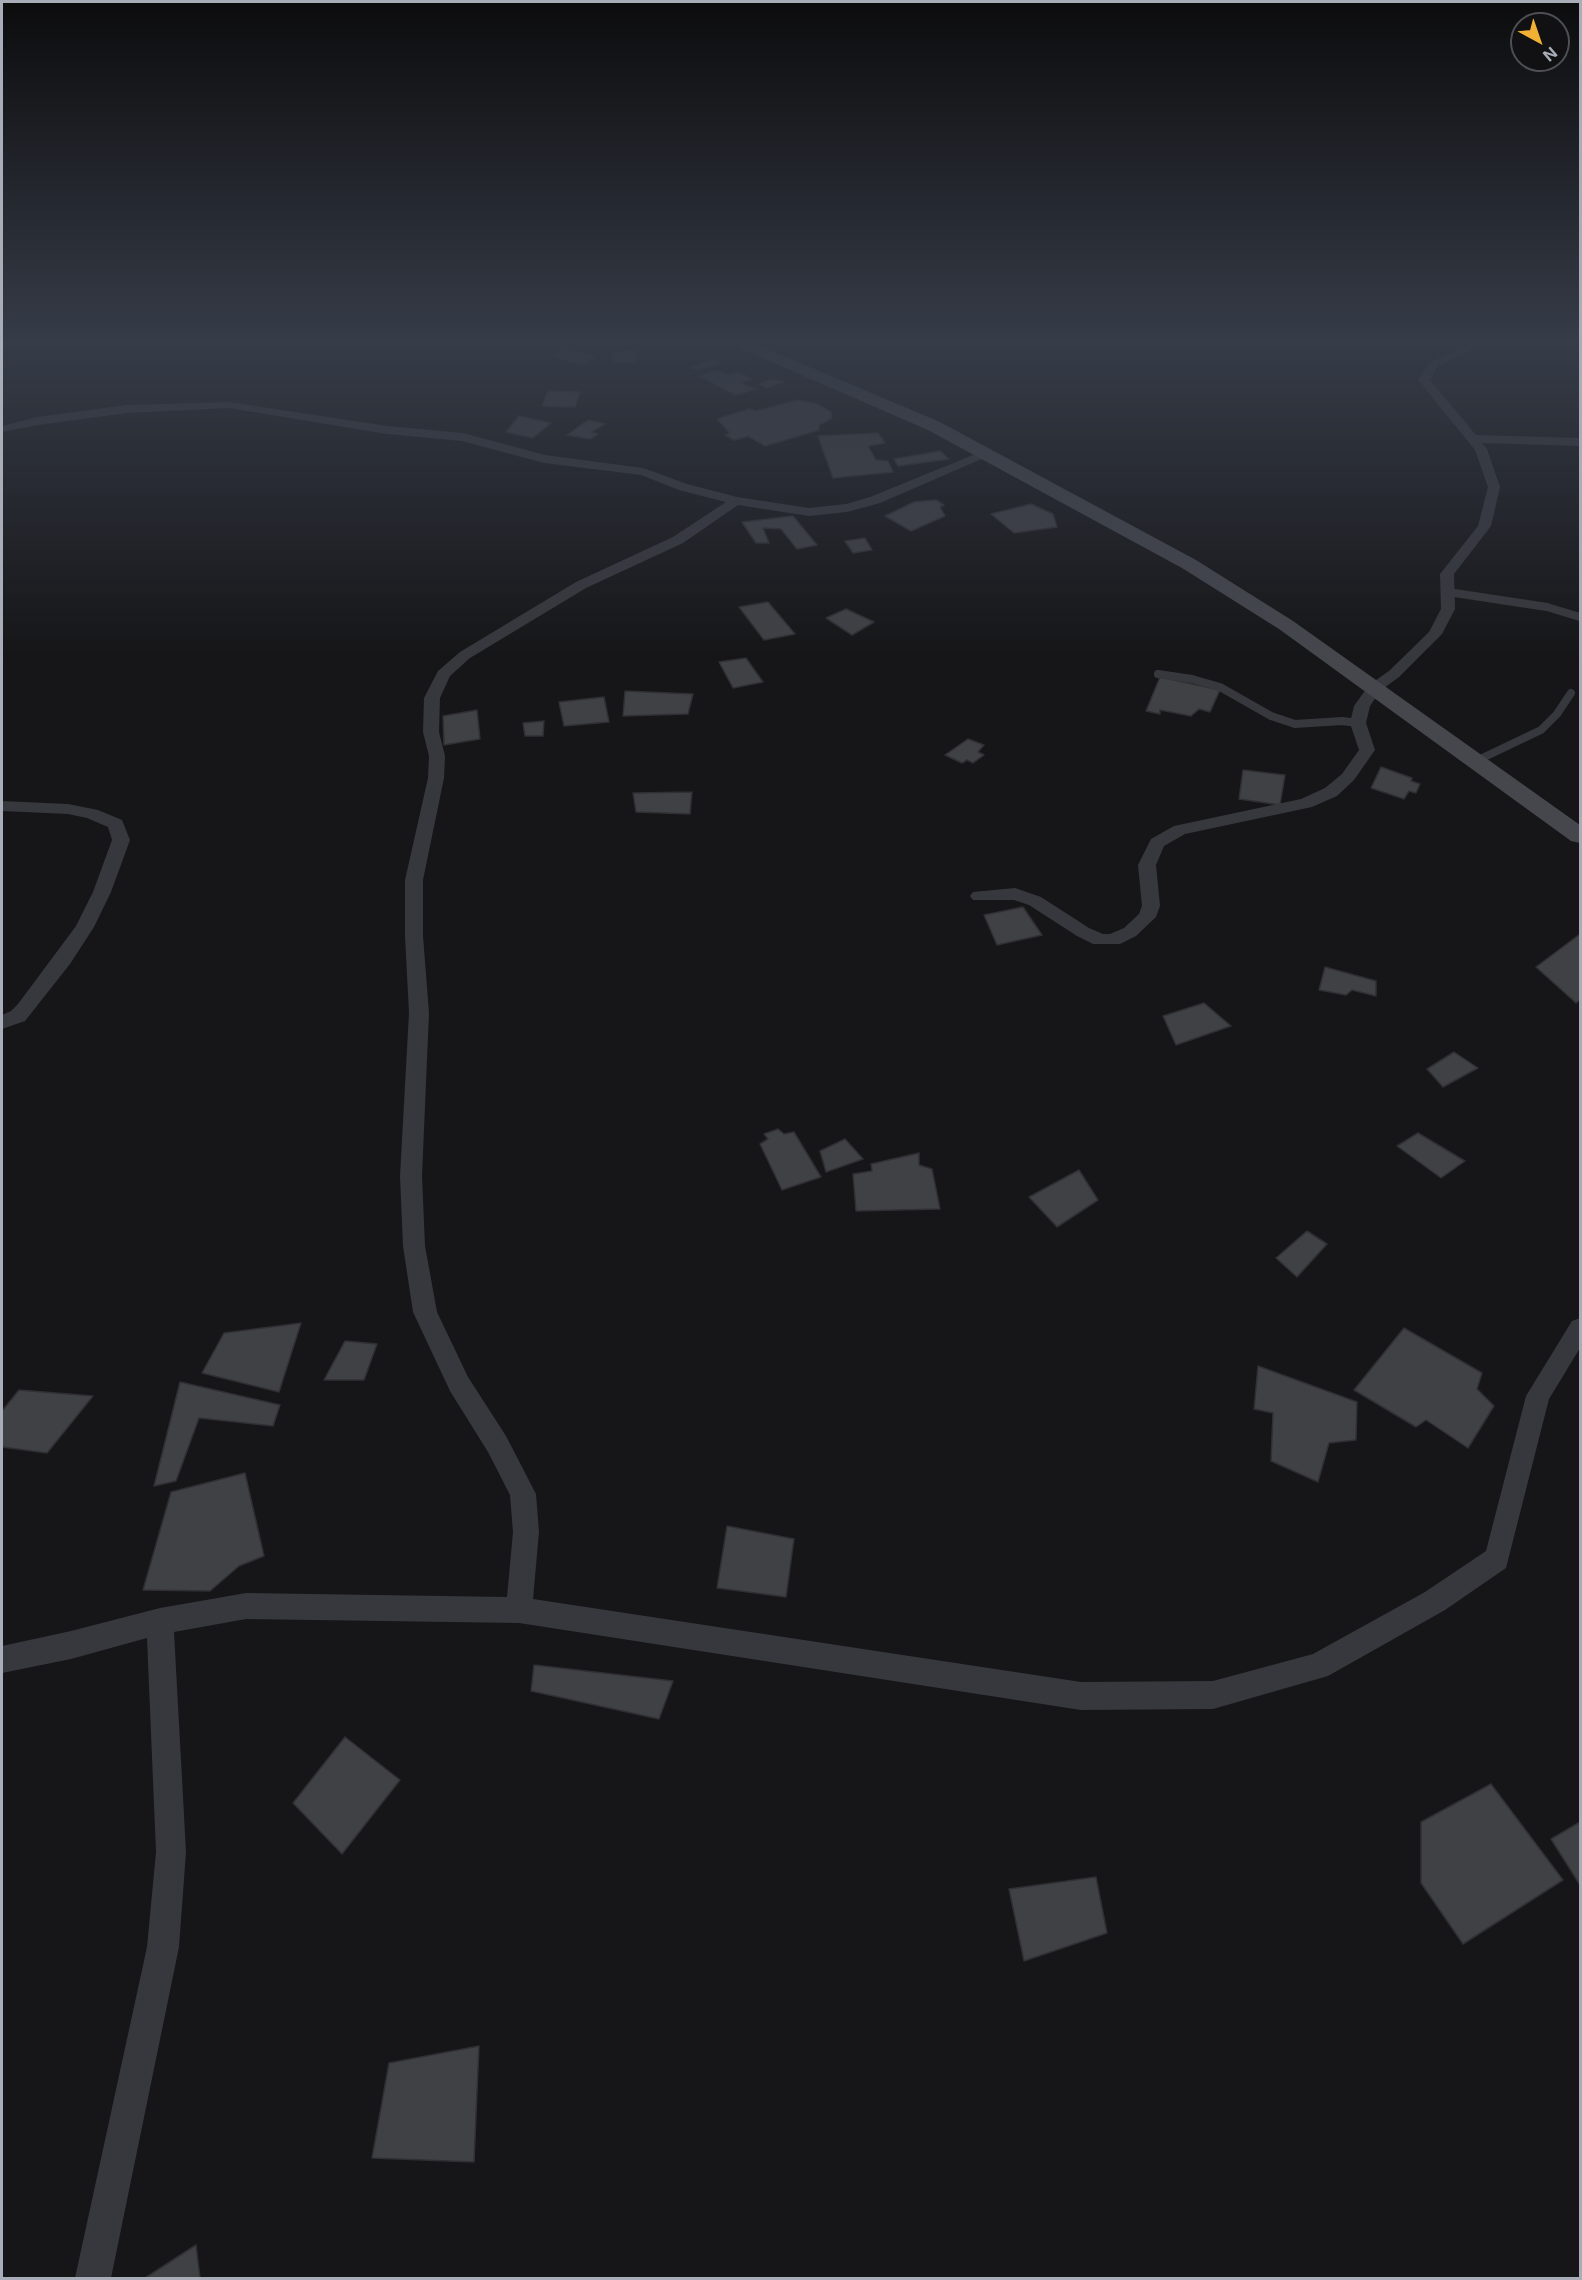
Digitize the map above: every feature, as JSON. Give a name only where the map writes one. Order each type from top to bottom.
[{"type":"main road","points":[[973,446],[1189,564],[1286,625],[1581,836]]},
{"type":"street","points":[[498,446],[544,459],[644,472],[736,501],[809,512],[847,508],[875,500],[987,454]]},
{"type":"street","points":[[979,896],[1015,894],[1035,901],[1083,932],[1100,940],[1113,940],[1130,932],[1147,917],[1151,906],[1147,866],[1157,843],[1179,830],[1306,803],[1331,792],[1354,770],[1367,750],[1358,723],[1362,706],[1374,688],[1394,674],[1435,634],[1448,609],[1447,574],[1484,526],[1494,487],[1479,446]]},
{"type":"street","points":[[519,1610],[526,1532],[523,1494],[497,1444],[459,1384],[426,1312],[414,1246],[411,1176],[419,1013],[414,936],[414,880],[436,778],[437,756],[431,732],[432,698],[443,674],[465,655],[581,585],[678,540],[736,501]]},
{"type":"street","points":[[2,807],[68,809],[92,814],[116,824],[120,840],[102,892],[85,927],[32,1002],[18,1016],[2,1022]]},
{"type":"street","points":[[2,1659],[71,1646],[160,1621],[246,1606],[519,1610],[1082,1696],[1213,1695],[1318,1666],[1435,1601],[1497,1559],[1538,1396],[1581,1328]]},
{"type":"street","points":[[93,2278],[163,1947],[171,1852],[160,1621]]},
{"type":"lane","points":[[1448,592],[1547,607],[1581,617]]},
{"type":"lane","points":[[1158,674],[1192,679],[1220,687],[1271,716],[1295,723],[1342,721],[1358,723]]},
{"type":"lane","points":[[1476,761],[1524,740],[1541,729],[1557,714],[1571,693]]},
{"type":"building","points":[[822,446],[868,446],[876,460],[888,461],[893,472],[833,478]]},
{"type":"building","points":[[940,451],[949,459],[898,466],[894,459]]},
{"type":"building","points":[[936,500],[944,505],[940,507],[945,516],[911,531],[885,516],[914,502]]},
{"type":"building","points":[[1031,504],[1053,514],[1057,527],[1014,533],[991,514]]},
{"type":"building","points":[[793,516],[817,545],[797,549],[781,529],[763,528],[769,543],[756,543],[742,522]]},
{"type":"building","points":[[865,538],[872,550],[853,553],[845,541]]},
{"type":"building","points":[[768,602],[795,634],[764,640],[739,607]]},
{"type":"building","points":[[846,609],[874,622],[852,635],[826,618]]},
{"type":"building","points":[[746,658],[763,682],[733,688],[719,662]]},
{"type":"building","points":[[1160,677],[1220,690],[1210,712],[1199,709],[1191,716],[1160,710],[1160,714],[1146,711]]},
{"type":"building","points":[[625,691],[693,694],[688,714],[623,716]]},
{"type":"building","points":[[604,697],[609,722],[564,726],[559,702]]},
{"type":"building","points":[[477,710],[480,739],[444,745],[443,716]]},
{"type":"building","points":[[544,721],[543,736],[525,736],[523,723]]},
{"type":"building","points":[[968,739],[984,745],[978,752],[984,755],[973,763],[967,760],[962,763],[945,755]]},
{"type":"building","points":[[1381,767],[1412,778],[1411,781],[1420,784],[1416,793],[1409,791],[1404,799],[1371,788]]},
{"type":"building","points":[[1243,770],[1285,775],[1280,805],[1239,799]]},
{"type":"building","points":[[692,792],[690,814],[636,812],[633,793]]},
{"type":"building","points":[[1023,907],[1042,935],[997,945],[984,915]]},
{"type":"building","points":[[1580,934],[1580,1000],[1576,1003],[1536,967]]},
{"type":"building","points":[[1325,967],[1376,981],[1376,996],[1352,990],[1346,995],[1319,990]]},
{"type":"building","points":[[1204,1003],[1231,1026],[1176,1045],[1163,1016]]},
{"type":"building","points":[[1454,1052],[1478,1068],[1443,1087],[1427,1069]]},
{"type":"building","points":[[778,1129],[784,1134],[794,1132],[821,1177],[782,1190],[760,1144],[768,1139],[764,1134]]},
{"type":"building","points":[[1418,1133],[1465,1161],[1441,1178],[1397,1146]]},
{"type":"building","points":[[845,1139],[863,1159],[826,1172],[820,1151]]},
{"type":"building","points":[[919,1153],[919,1165],[932,1169],[940,1209],[856,1211],[853,1174],[872,1171],[871,1164]]},
{"type":"building","points":[[1079,1170],[1098,1200],[1057,1227],[1029,1197]]},
{"type":"building","points":[[1307,1231],[1327,1244],[1297,1277],[1276,1258]]},
{"type":"building","points":[[301,1323],[279,1392],[202,1373],[224,1333]]},
{"type":"building","points":[[1404,1328],[1482,1373],[1477,1389],[1494,1406],[1468,1448],[1426,1420],[1416,1427],[1354,1390]]},
{"type":"building","points":[[345,1341],[377,1344],[364,1380],[324,1380]]},
{"type":"building","points":[[1258,1366],[1357,1402],[1356,1440],[1329,1443],[1318,1482],[1271,1461],[1273,1413],[1254,1409]]},
{"type":"building","points":[[180,1382],[280,1405],[273,1426],[199,1418],[176,1481],[154,1486]]},
{"type":"building","points":[[19,1390],[93,1396],[47,1453],[2,1447],[2,1411]]},
{"type":"building","points":[[245,1473],[264,1556],[239,1566],[210,1591],[143,1590],[171,1492]]},
{"type":"building","points":[[727,1526],[794,1539],[786,1597],[717,1588]]},
{"type":"building","points":[[534,1665],[673,1681],[659,1719],[531,1691]]},
{"type":"building","points":[[345,1737],[400,1780],[342,1854],[293,1803]]},
{"type":"building","points":[[1491,1784],[1563,1880],[1463,1944],[1421,1883],[1421,1822]]},
{"type":"building","points":[[1580,1822],[1580,1885],[1551,1839]]},
{"type":"building","points":[[1096,1877],[1107,1933],[1024,1961],[1009,1889]]},
{"type":"building","points":[[479,2046],[474,2162],[372,2158],[389,2063]]},
{"type":"building","points":[[196,2245],[200,2278],[145,2278]]}]
